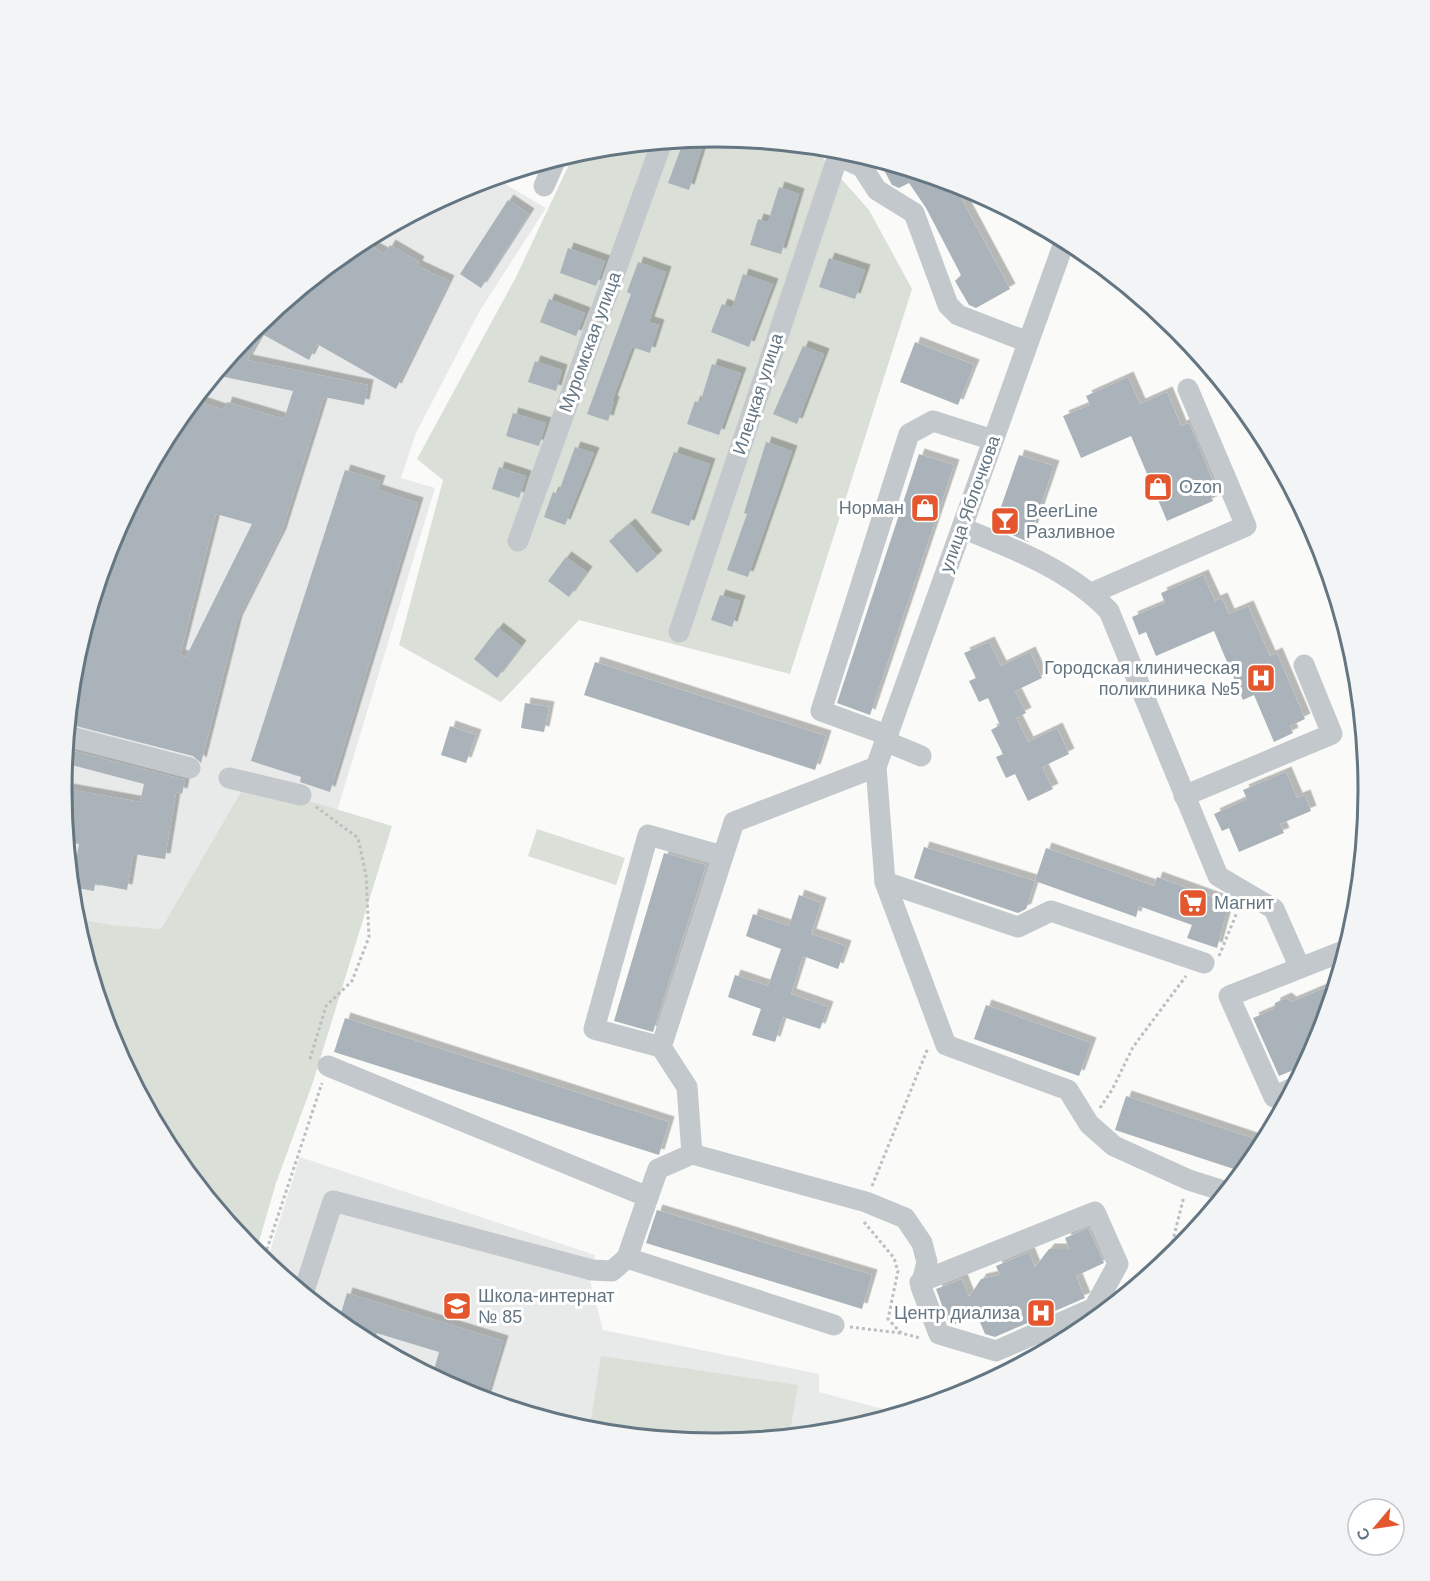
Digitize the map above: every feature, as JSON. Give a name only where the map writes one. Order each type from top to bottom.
[{"type":"street","name":"Муромская улица","points":[[518,541],[659,150]]},
{"type":"street","name":"Илецкая улица","points":[[679,632],[837,159]]},
{"type":"street","name":"Илецкая улица","points":[[856,164],[862,166],[877,190],[914,213],[948,305],[958,315],[1028,342]]},
{"type":"street","points":[[544,186],[552,168]]},
{"type":"street","name":"улица Яблочкова","points":[[876,767],[1062,249]]},
{"type":"street","points":[[1092,593],[1246,526],[1188,389]]},
{"type":"street","points":[[921,756],[886,738],[821,711],[909,434],[933,421],[993,440]]},
{"type":"street","points":[[962,528],[1027,555],[1092,593],[1109,611],[1218,876],[1274,909],[1300,968]]},
{"type":"street","points":[[1184,796],[1332,734],[1304,664]]},
{"type":"street","points":[[74,738],[190,768]]},
{"type":"street","points":[[661,1047],[734,822],[876,767],[885,882],[946,1045],[1068,1090],[1089,1124],[1114,1146],[1189,1180],[1219,1189]]},
{"type":"street","points":[[229,777],[301,795]]},
{"type":"street","points":[[692,1154],[687,1087],[661,1047],[594,1029],[648,835],[723,856]]},
{"type":"street","points":[[885,882],[1018,927],[1051,911],[1204,963]]},
{"type":"street","points":[[1282,1093],[1274,1097],[1229,996],[1337,954]]},
{"type":"street","points":[[328,1066],[648,1197]]},
{"type":"street","points":[[306,1286],[333,1201],[592,1270],[612,1271],[627,1258],[658,1169],[692,1154],[866,1202],[905,1218],[922,1243],[927,1262],[920,1282],[939,1334],[996,1351],[1094,1308],[1118,1264],[1095,1212],[920,1282]]},
{"type":"street","points":[[627,1258],[834,1325]]},
{"type":"path","points":[[266,1251],[328,1066],[309,1059],[326,1006],[352,981],[369,937],[366,875],[358,838],[301,795]]},
{"type":"path","points":[[1089,1124],[1112,1090],[1133,1047],[1191,969],[1221,955],[1245,891]]},
{"type":"path","points":[[872,1186],[937,1024]]},
{"type":"path","points":[[1173,1242],[1189,1180]]},
{"type":"path","points":[[834,1325],[901,1333]]},
{"type":"shaded area","points":[[715,147],[757,149],[822,157],[869,210],[912,289],[790,674],[579,620],[501,702],[399,645],[443,480],[417,459],[516,277],[569,165],[590,160],[631,153]]},
{"type":"shaded area","points":[[504,183],[546,208],[479,312],[416,433],[401,478],[435,488],[337,811],[276,791],[242,790],[161,929],[85,920],[84,916],[73,833],[73,748],[84,665],[94,624],[106,584],[138,506],[180,433],[205,399],[260,336],[291,307],[324,280],[394,234],[469,196]]},
{"type":"shaded area","points":[[242,790],[276,791],[392,826],[313,1082],[276,1183],[258,1243],[205,1182],[180,1148],[138,1075],[106,997],[85,920],[161,929]]},
{"type":"shaded area","points":[[537,829],[625,858],[616,885],[528,856]]},
{"type":"shaded area","name":"Школа-интернат № 85","points":[[300,1157],[595,1255],[590,1281],[603,1330],[819,1374],[819,1392],[887,1410],[799,1428],[715,1434],[631,1428],[549,1412],[469,1385],[393,1347],[324,1301],[269,1253]]},
{"type":"shaded area","points":[[601,1356],[798,1385],[790,1429],[715,1434],[631,1428],[591,1421]]},
{"type":"building","points":[[702,148],[689,190],[668,183],[681,149]]},
{"type":"building","points":[[884,170],[960,196],[1010,289],[976,308],[969,305],[955,281],[961,275],[926,208],[909,183],[899,188],[892,185]]},
{"type":"building","points":[[779,187],[799,194],[781,254],[750,245],[758,219],[768,222]]},
{"type":"building","points":[[508,200],[529,214],[481,288],[460,274]]},
{"type":"building","points":[[390,245],[419,262],[417,266],[449,281],[396,389],[317,344],[309,360],[262,334],[324,280],[372,247],[385,254]]},
{"type":"building","points":[[568,248],[605,261],[596,286],[560,273]]},
{"type":"building","points":[[829,258],[865,270],[855,299],[819,287]]},
{"type":"building","points":[[638,262],[666,272],[649,322],[659,325],[650,353],[632,347],[612,401],[614,402],[608,421],[587,414],[631,294],[627,292]]},
{"type":"building","points":[[743,274],[773,284],[749,347],[711,332],[722,304],[732,308]]},
{"type":"building","points":[[549,299],[585,313],[576,336],[540,322]]},
{"type":"building","points":[[262,334],[247,360],[368,385],[364,405],[324,397],[281,534],[237,621],[201,763],[193,756],[76,726],[84,665],[106,584],[138,506],[180,433],[202,403],[224,410],[227,402],[284,419],[293,391],[224,377]],"holes":[[[216,514],[252,524],[186,657],[180,655]]]},
{"type":"building","points":[[915,342],[974,365],[958,405],[900,382]]},
{"type":"building","points":[[803,346],[824,354],[797,424],[773,414]]},
{"type":"building","points":[[535,361],[562,370],[556,391],[528,382]]},
{"type":"building","points":[[712,364],[741,373],[719,435],[687,424],[695,401],[700,403]]},
{"type":"building","points":[[1128,377],[1140,404],[1167,392],[1181,426],[1189,423],[1217,491],[1210,494],[1213,501],[1167,521],[1131,436],[1081,458],[1063,416],[1090,405],[1086,396]]},
{"type":"building","points":[[513,413],[546,423],[539,446],[506,436]]},
{"type":"building","points":[[766,442],[792,451],[748,577],[727,570],[747,514],[744,513]]},
{"type":"building","points":[[575,447],[594,453],[565,525],[544,517],[553,492],[558,494]]},
{"type":"building","points":[[674,452],[710,464],[689,526],[651,513]]},
{"type":"building","points":[[919,454],[954,465],[870,715],[837,703]]},
{"type":"building","points":[[1019,455],[1054,466],[1028,542],[994,527]]},
{"type":"building","points":[[499,467],[526,476],[519,498],[492,489]]},
{"type":"building","points":[[345,470],[380,481],[377,490],[418,503],[330,792],[300,782],[301,777],[251,761]]},
{"type":"building","points":[[630,524],[657,556],[637,573],[609,541]]},
{"type":"building","points":[[566,557],[587,572],[569,597],[548,581]]},
{"type":"building","points":[[1203,575],[1215,601],[1222,598],[1229,614],[1248,606],[1270,656],[1277,653],[1305,719],[1290,726],[1293,733],[1274,742],[1254,695],[1243,700],[1214,631],[1156,656],[1146,632],[1139,635],[1132,617],[1165,603],[1161,593]]},
{"type":"building","points":[[720,595],[740,601],[732,627],[711,620]]},
{"type":"building","points":[[498,628],[521,646],[497,678],[474,659]]},
{"type":"building","points":[[989,642],[1001,666],[1030,652],[1042,678],[1015,691],[1026,713],[1016,718],[1028,742],[1057,728],[1069,754],[1042,767],[1053,789],[1028,801],[1015,774],[1006,778],[996,757],[1003,754],[991,730],[1000,725],[988,698],[979,702],[969,681],[976,678],[964,653]]},
{"type":"building","points":[[595,662],[826,736],[815,770],[584,695]]},
{"type":"building","points":[[525,703],[549,707],[544,732],[521,728]]},
{"type":"building","points":[[450,726],[476,735],[466,763],[441,755]]},
{"type":"building","points":[[73,751],[185,780],[182,794],[176,792],[165,859],[133,854],[127,890],[95,884],[94,891],[80,889],[76,859],[79,844],[74,843],[72,790],[140,802],[144,784],[73,765]]},
{"type":"building","points":[[1286,772],[1297,798],[1305,795],[1311,811],[1280,824],[1284,833],[1239,852],[1229,828],[1222,831],[1214,814],[1247,799],[1243,790]]},
{"type":"building","points":[[924,847],[1035,881],[1026,909],[1018,913],[914,878]]},
{"type":"building","points":[[1046,848],[1154,886],[1157,877],[1229,903],[1217,948],[1187,938],[1192,925],[1139,906],[1136,917],[1035,881]]},
{"type":"building","points":[[664,853],[706,865],[653,1032],[614,1021]]},
{"type":"building","points":[[799,895],[821,903],[811,934],[846,946],[838,969],[803,956],[791,994],[828,1007],[820,1029],[783,1017],[775,1042],[752,1035],[761,1009],[728,997],[735,975],[768,986],[781,949],[746,936],[753,914],[789,926]]},
{"type":"building","points":[[1327,987],[1294,1069],[1279,1076],[1253,1018],[1274,1009],[1275,1003],[1286,998],[1291,1002]]},
{"type":"building","points":[[986,1005],[1091,1043],[1079,1076],[974,1039]]},
{"type":"building","points":[[345,1018],[669,1122],[659,1155],[334,1052]]},
{"type":"building","points":[[1126,1096],[1255,1139],[1234,1169],[1115,1130]]},
{"type":"building","points":[[657,1210],[872,1275],[862,1309],[646,1243]]},
{"type":"building","points":[[1088,1228],[1104,1263],[1076,1276],[1085,1298],[995,1337],[985,1334],[977,1315],[953,1325],[949,1324],[936,1289],[962,1279],[969,1297],[981,1279],[1000,1275],[996,1266],[1029,1252],[1035,1267],[1049,1249],[1069,1249],[1065,1238]]},
{"type":"building","points":[[347,1293],[503,1341],[488,1392],[434,1369],[439,1352],[373,1332],[372,1334],[341,1313]]},
{"type":"place","name":"Ozon","points":[[1158,487]]},
{"type":"place","name":"Норман","points":[[925,508]]},
{"type":"place","name":"BeerLine Разливное","points":[[1005,521]]},
{"type":"place","name":"Городская клиническая поликлиника №5","points":[[1261,678]]},
{"type":"place","name":"Магнит","points":[[1193,903]]},
{"type":"place","name":"Школа-интернат № 85","points":[[457,1306]]},
{"type":"place","name":"Центр диализа","points":[[1041,1313]]}]
